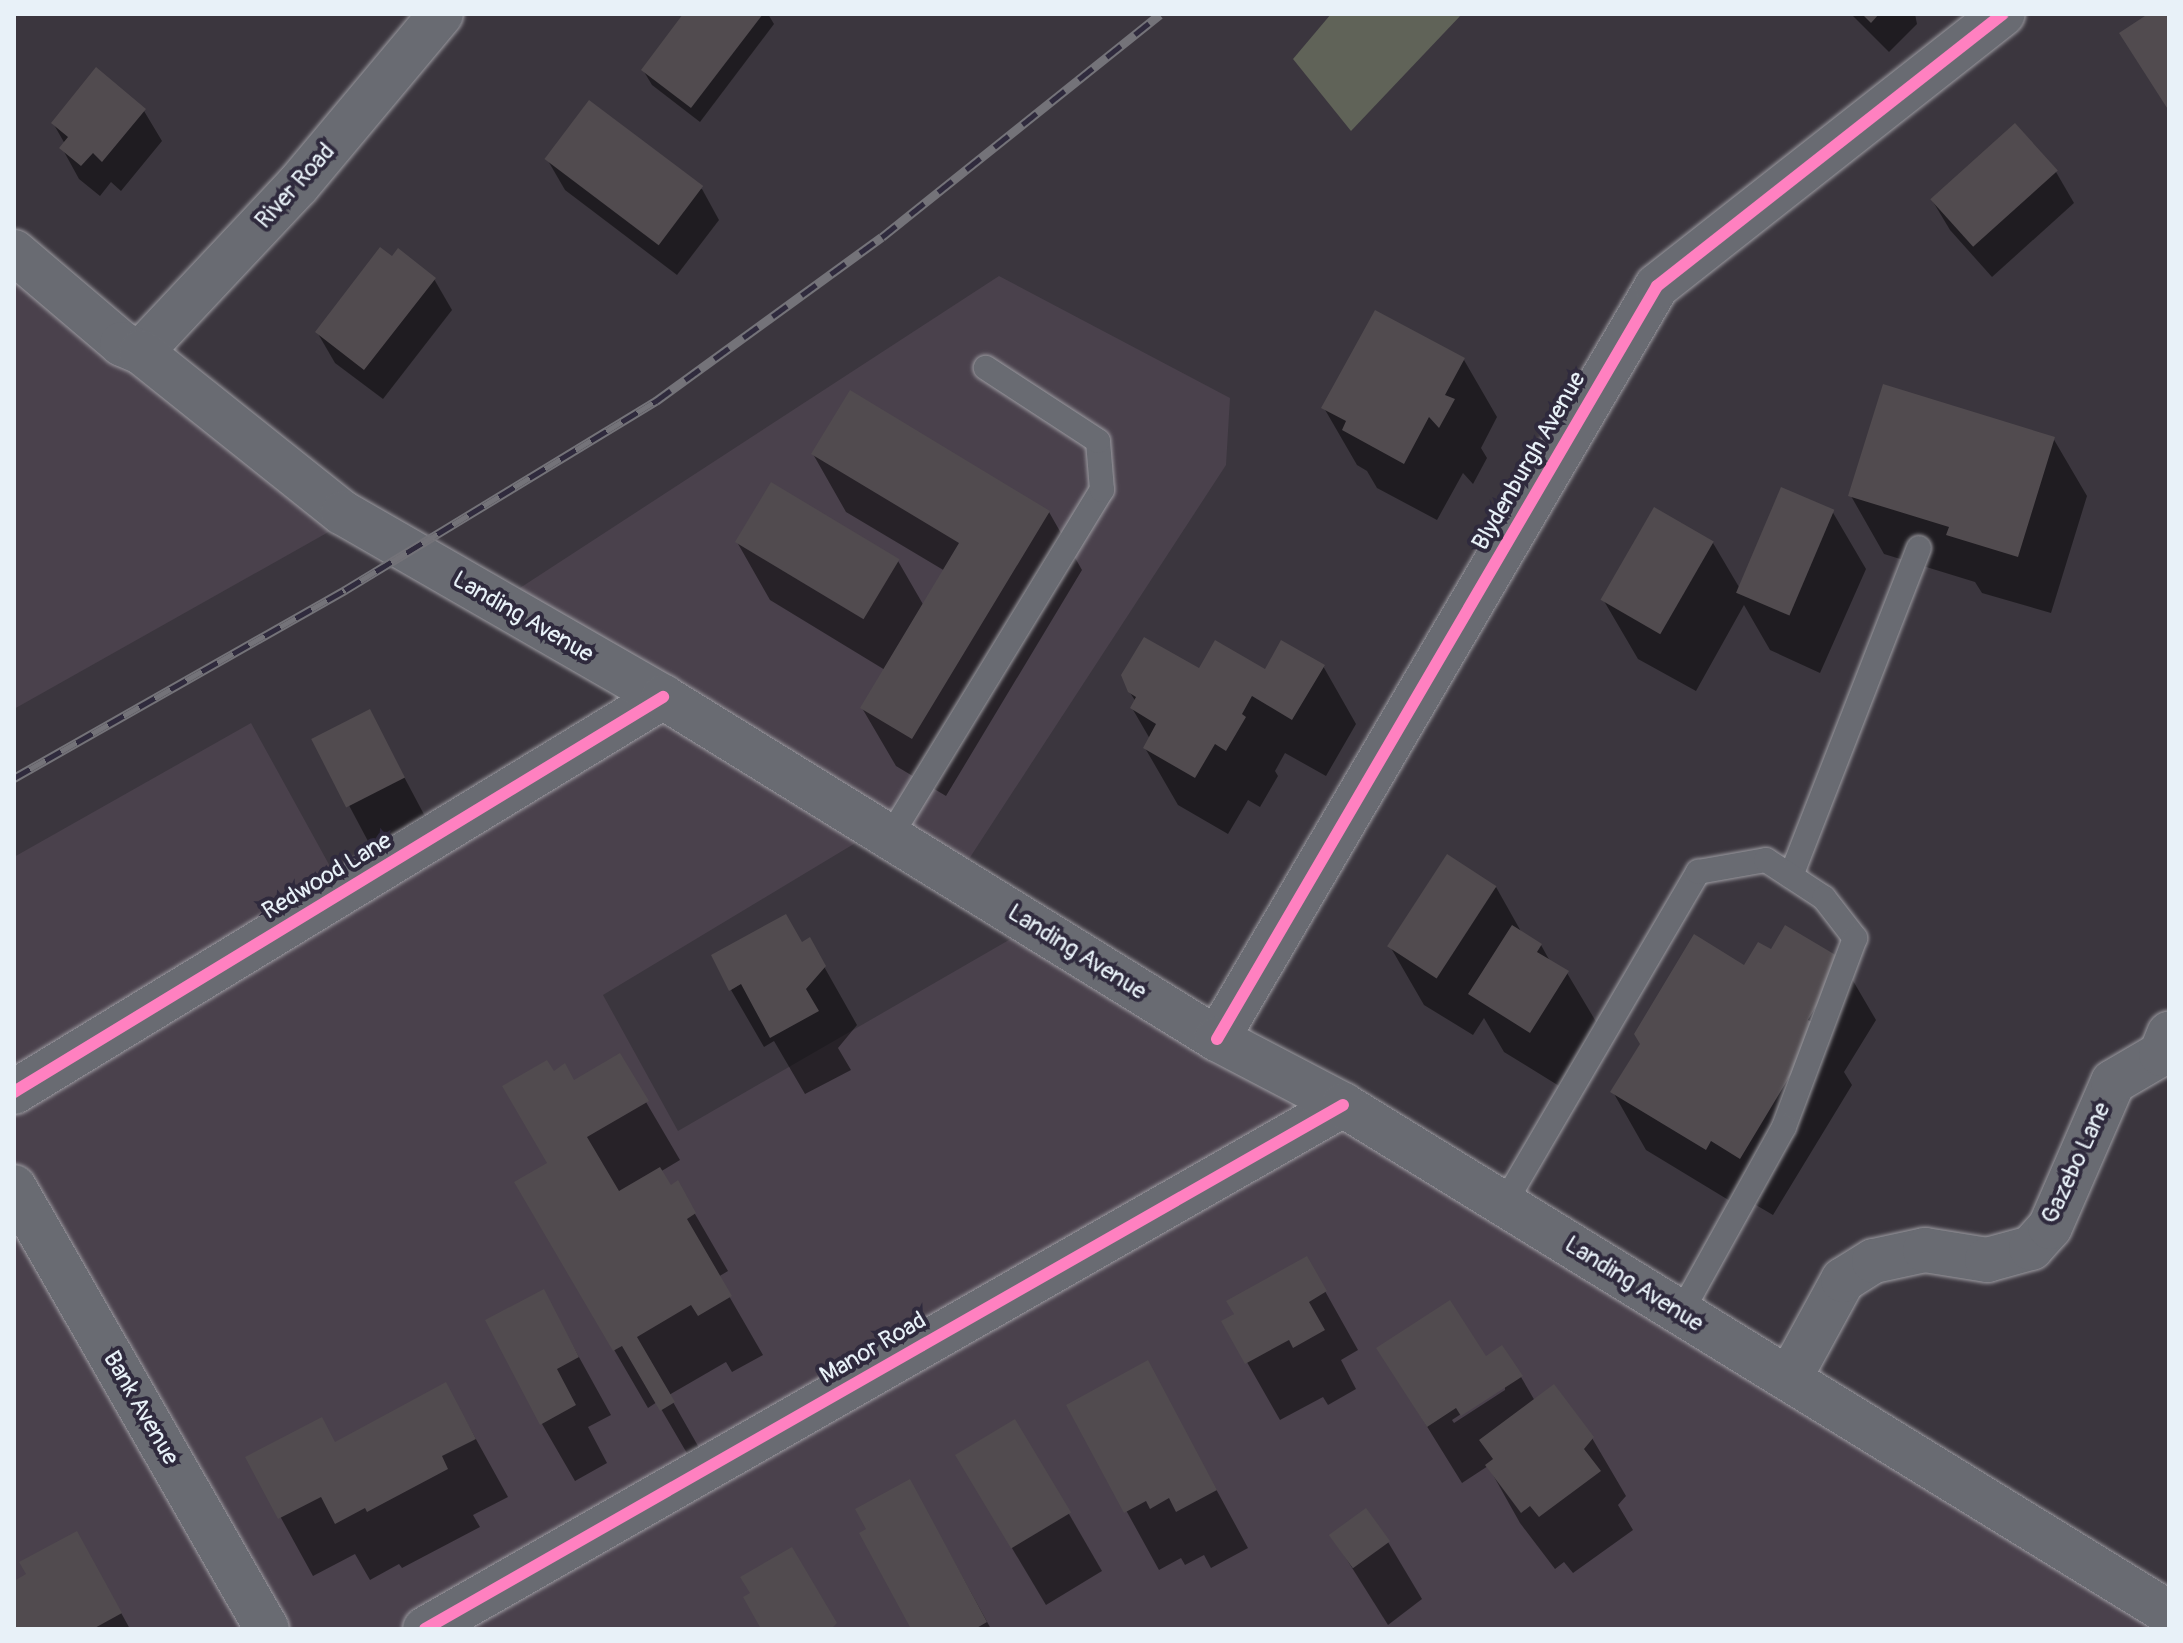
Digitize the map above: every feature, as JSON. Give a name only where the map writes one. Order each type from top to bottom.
[{"type":"street","name":"River Road","points":[[141,352],[298,185],[441,14]]},
{"type":"street","name":"Blydenburgh Avenue","points":[[1217,1039],[1657,286],[2003,14]]},
{"type":"street","name":"Landing Avenue","points":[[14,252],[122,344],[141,352],[343,513],[663,697],[1217,1039],[1343,1105],[2169,1613]]},
{"type":"street","name":"Redwood Lane","points":[[14,1092],[663,697]]},
{"type":"street","name":"Gazebo Lane","points":[[1789,1379],[1843,1280],[1874,1261],[1925,1250],[1987,1260],[2031,1248],[2050,1227],[2113,1082],[2161,1054],[2169,1034]]},
{"type":"street","name":"Manor Road","points":[[425,1629],[1343,1105]]},
{"type":"street","name":"Bank Avenue","points":[[14,1187],[267,1629]]},
{"type":"lane","points":[[890,837],[1102,490],[1098,441],[986,368]]},
{"type":"lane","points":[[1791,876],[1919,548]]},
{"type":"lane","points":[[1504,1204],[1698,872],[1766,860],[1824,898],[1855,938],[1784,1127],[1681,1313]]},
{"type":"shaded area","points":[[1331,14],[1462,14],[1351,131],[1293,59]]},
{"type":"shaded area","points":[[14,263],[348,521],[14,709]]},
{"type":"shaded area","points":[[999,276],[1230,398],[1226,465],[952,885],[867,836],[603,995],[678,1131],[1028,929],[2169,1629],[14,1629],[14,857],[251,723],[337,879],[643,699],[506,597]]},
{"type":"building","points":[[683,14],[763,14],[691,108],[641,70]]},
{"type":"building","points":[[1862,14],[1879,14],[1871,23]]},
{"type":"building","points":[[2148,14],[2169,14],[2169,111],[2119,33]]},
{"type":"building","points":[[96,67],[146,109],[102,162],[93,153],[81,166],[59,148],[68,137],[51,123]]},
{"type":"building","points":[[589,100],[703,186],[659,245],[544,159]]},
{"type":"building","points":[[2015,123],[2058,171],[1973,247],[1930,199]]},
{"type":"building","points":[[380,247],[392,256],[398,248],[436,278],[364,370],[315,332]]},
{"type":"building","points":[[1375,310],[1465,358],[1445,395],[1455,399],[1439,428],[1429,417],[1404,464],[1342,430],[1346,421],[1321,408]]},
{"type":"building","points":[[1883,384],[2055,437],[2018,557],[1946,535],[1949,527],[1848,496]]},
{"type":"building","points":[[850,390],[1050,511],[912,739],[860,708],[959,543],[811,454]]},
{"type":"building","points":[[771,482],[900,559],[864,619],[735,542]]},
{"type":"building","points":[[1781,487],[1834,510],[1789,616],[1736,593]]},
{"type":"building","points":[[1654,507],[1714,542],[1660,634],[1600,600]]},
{"type":"building","points":[[1144,637],[1199,668],[1215,640],[1265,669],[1281,640],[1325,665],[1292,720],[1252,696],[1242,714],[1246,717],[1226,751],[1215,744],[1195,778],[1143,748],[1156,724],[1130,708],[1136,697],[1128,692],[1121,675]]},
{"type":"building","points":[[370,709],[405,778],[346,808],[311,739]]},
{"type":"building","points":[[1447,854],[1496,886],[1437,978],[1387,946]]},
{"type":"building","points":[[786,914],[802,942],[810,937],[826,966],[806,989],[819,1011],[770,1038],[741,984],[729,991],[711,955]]},
{"type":"building","points":[[1512,925],[1542,944],[1537,952],[1569,971],[1530,1033],[1468,994]]},
{"type":"building","points":[[1785,925],[1844,960],[1808,1020],[1820,1026],[1740,1159],[1711,1141],[1706,1150],[1610,1092],[1640,1044],[1634,1034],[1694,934],[1744,965],[1758,942],[1771,949]]},
{"type":"building","points":[[620,1053],[649,1101],[587,1137],[619,1191],[660,1167],[671,1185],[678,1180],[696,1213],[687,1219],[732,1296],[698,1316],[691,1305],[637,1337],[675,1402],[660,1411],[622,1346],[613,1351],[514,1182],[547,1163],[502,1086],[547,1060],[554,1071],[565,1063],[574,1080]]},
{"type":"building","points":[[1307,1256],[1327,1291],[1309,1302],[1325,1330],[1293,1348],[1289,1340],[1245,1364],[1221,1321],[1234,1314],[1226,1301]]},
{"type":"building","points":[[544,1289],[579,1357],[557,1369],[576,1405],[540,1425],[485,1320]]},
{"type":"building","points":[[1450,1300],[1486,1356],[1502,1345],[1523,1376],[1461,1416],[1456,1408],[1427,1427],[1376,1348]]},
{"type":"building","points":[[1148,1360],[1217,1490],[1176,1512],[1169,1498],[1150,1509],[1146,1501],[1124,1513],[1066,1405]]},
{"type":"building","points":[[446,1382],[476,1439],[442,1456],[448,1469],[367,1512],[365,1508],[335,1524],[321,1497],[278,1519],[245,1457],[322,1417],[335,1442]]},
{"type":"building","points":[[1554,1384],[1594,1437],[1584,1449],[1601,1471],[1539,1517],[1530,1506],[1521,1513],[1485,1465],[1493,1459],[1479,1440]]},
{"type":"building","points":[[1015,1419],[1071,1512],[1011,1548],[955,1455]]},
{"type":"building","points":[[910,1479],[987,1622],[975,1629],[911,1629],[859,1533],[866,1529],[855,1509]]},
{"type":"building","points":[[1366,1508],[1390,1541],[1353,1568],[1329,1535]]},
{"type":"building","points":[[77,1531],[122,1613],[93,1629],[14,1629],[14,1581],[26,1574],[19,1562]]},
{"type":"building","points":[[792,1547],[837,1623],[831,1629],[761,1629],[743,1597],[750,1593],[740,1577]]},
{"type":"railway","points":[[14,778],[345,590],[656,401],[882,237],[1160,14]]},
{"type":"cycle path","points":[[1217,1039],[1657,286],[2003,14]]},
{"type":"cycle path","points":[[14,1092],[663,697]]},
{"type":"cycle path","points":[[425,1629],[1343,1105]]}]
